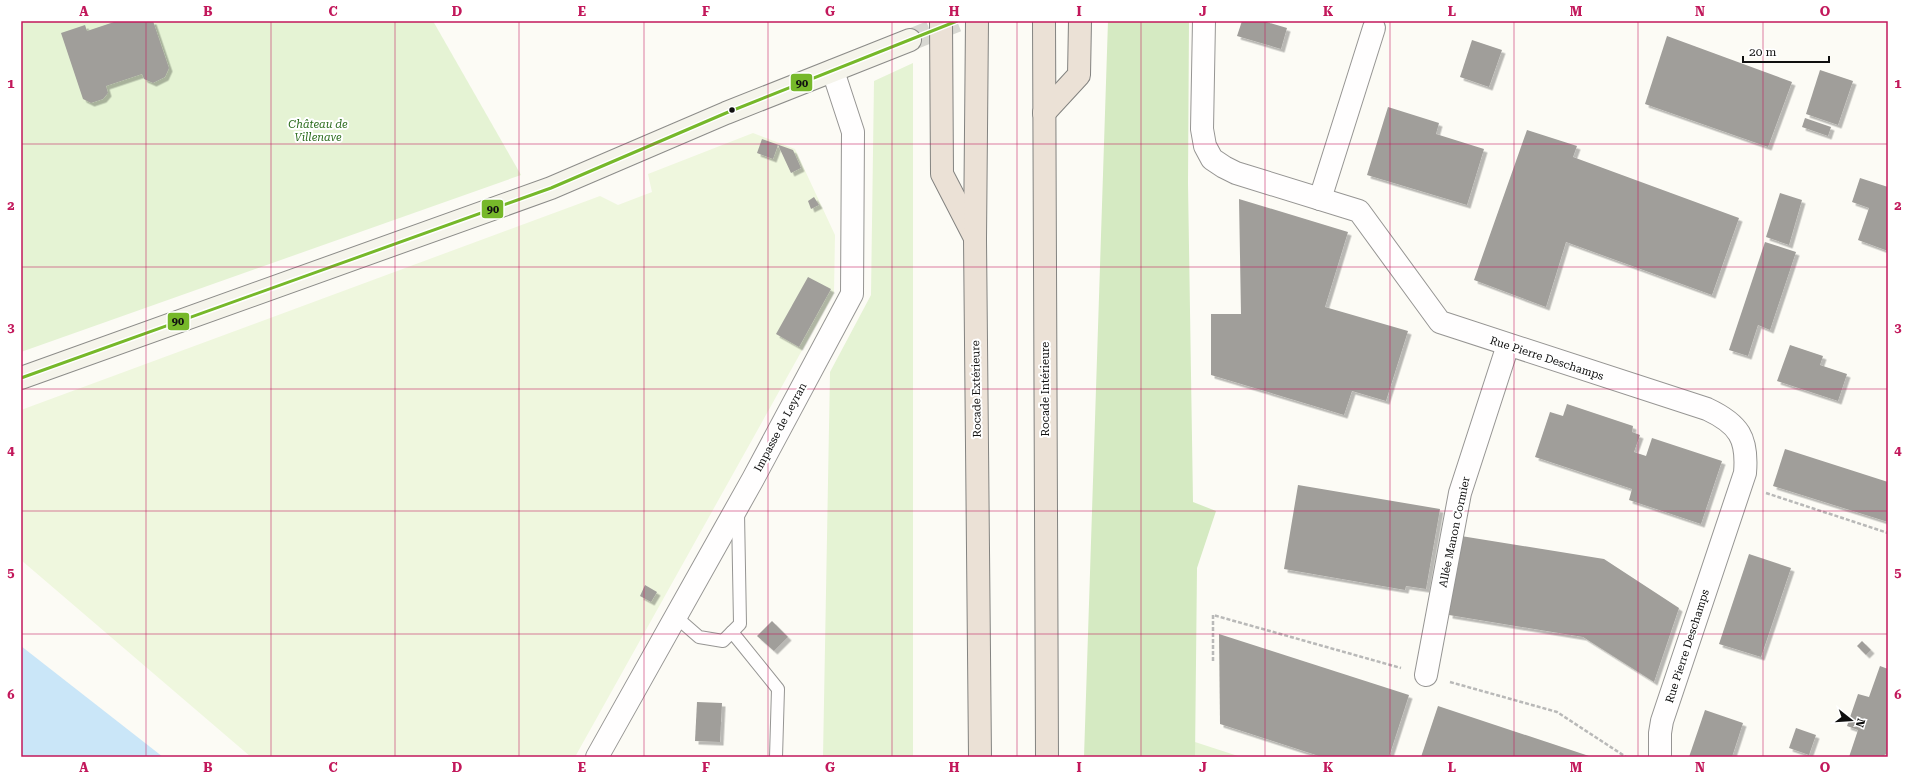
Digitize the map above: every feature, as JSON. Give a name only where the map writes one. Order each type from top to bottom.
[{"type":"highway","points":[[941,21],[942,174],[975,238]]},
{"type":"highway","name":"Rocade Extérieure","points":[[977,21],[975,238],[980,757]]},
{"type":"highway","name":"Rocade Intérieure","points":[[1044,21],[1047,757]]},
{"type":"highway","points":[[1044,113],[1079,75],[1080,21]]},
{"type":"street","name":"Rue Pierre Deschamps","points":[[1204,21],[1202,128],[1205,146],[1212,159],[1236,173],[1360,211],[1440,322],[1707,409],[1720,415],[1732,424],[1743,440],[1746,454],[1745,473],[1662,721],[1660,733],[1660,757]]},
{"type":"street","points":[[1320,199],[1374,28]]},
{"type":"street","points":[[21,378],[551,188],[726,113],[910,40]]},
{"type":"street","name":"Impasse de Leyran","points":[[597,757],[738,505],[852,294],[853,132],[833,71]]},
{"type":"street","name":"Allée Manon Cormier","points":[[1426,675],[1460,493],[1508,345]]},
{"type":"lane","points":[[675,616],[699,637],[723,641],[740,624],[738,505]]},
{"type":"lane","points":[[732,632],[778,689],[776,757]]},
{"type":"path","points":[[1762,500],[1765,493],[1888,533]]},
{"type":"green space","name":"Château de Villenave","points":[[21,21],[433,21],[521,175],[21,352]]},
{"type":"green space","points":[[1108,21],[1189,21],[1188,183],[1193,502],[1216,511],[1197,568],[1195,757],[1084,757]]},
{"type":"green space","points":[[913,63],[913,757],[823,757],[830,372],[871,295],[874,81]]},
{"type":"green space","points":[[753,133],[795,149],[835,235],[834,293],[575,757],[251,757],[21,560],[21,410],[600,196],[618,205],[652,192],[648,174]]},
{"type":"green space","points":[[1195,742],[1241,757],[1195,757]]},
{"type":"water","points":[[21,646],[163,757],[21,757]]},
{"type":"building","points":[[117,21],[153,21],[169,68],[165,77],[153,83],[144,79],[142,74],[106,86],[108,93],[103,99],[91,103],[83,99],[61,33],[85,25],[87,31]]},
{"type":"building","points":[[1242,21],[1263,21],[1287,28],[1281,49],[1237,36]]},
{"type":"building","points":[[1667,36],[1792,82],[1768,147],[1645,104]]},
{"type":"building","points":[[1472,40],[1502,50],[1489,87],[1460,77]]},
{"type":"building","points":[[1820,70],[1853,81],[1838,125],[1806,114]]},
{"type":"building","points":[[1388,107],[1439,123],[1436,134],[1484,149],[1467,205],[1367,175]]},
{"type":"building","points":[[1805,118],[1831,127],[1828,136],[1802,127]]},
{"type":"building","points":[[1527,130],[1577,146],[1573,157],[1739,218],[1712,295],[1566,242],[1546,307],[1474,280]]},
{"type":"building","points":[[762,139],[793,150],[801,168],[791,173],[778,145],[773,159],[757,153]]},
{"type":"building","points":[[1860,178],[1888,187],[1888,251],[1858,240],[1869,208],[1852,202]]},
{"type":"building","points":[[1780,193],[1802,200],[1789,245],[1766,237]]},
{"type":"building","points":[[814,197],[819,205],[811,209],[808,201]]},
{"type":"building","points":[[1239,199],[1348,232],[1325,307],[1408,331],[1386,401],[1352,391],[1344,415],[1211,375],[1211,314],[1241,314]]},
{"type":"building","points":[[1765,242],[1796,252],[1770,330],[1758,325],[1748,356],[1729,350]]},
{"type":"building","points":[[808,277],[831,289],[799,347],[776,334]]},
{"type":"building","points":[[1790,345],[1823,356],[1820,365],[1847,374],[1838,401],[1777,381]]},
{"type":"building","points":[[1567,404],[1633,426],[1632,432],[1640,435],[1634,452],[1646,456],[1652,438],[1722,461],[1701,524],[1629,500],[1632,489],[1535,457],[1550,412],[1563,416]]},
{"type":"building","points":[[1785,449],[1888,482],[1888,522],[1773,486]]},
{"type":"building","points":[[1298,485],[1440,509],[1426,589],[1406,586],[1405,590],[1284,569]]},
{"type":"building","points":[[1461,536],[1604,559],[1679,608],[1654,682],[1583,637],[1449,615]]},
{"type":"building","points":[[1749,554],[1791,568],[1761,657],[1719,644]]},
{"type":"building","points":[[645,585],[657,592],[651,602],[640,596]]},
{"type":"building","points":[[772,621],[788,637],[774,651],[757,636]]},
{"type":"building","points":[[1219,634],[1409,695],[1389,757],[1322,757],[1220,724]]},
{"type":"building","points":[[1862,641],[1871,650],[1866,655],[1857,646]]},
{"type":"building","points":[[1880,666],[1888,669],[1888,755],[1885,754],[1884,757],[1849,757],[1858,730],[1847,726],[1858,694],[1869,697]]},
{"type":"building","points":[[697,702],[722,703],[720,742],[695,741]]},
{"type":"building","points":[[1438,706],[1592,757],[1421,757]]},
{"type":"building","points":[[1705,710],[1743,723],[1732,757],[1689,757]]},
{"type":"building","points":[[1796,728],[1816,735],[1809,755],[1789,748]]},
{"type":"tunnel","points":[[910,40],[957,21]]},
{"type":"transit line","name":"90","points":[[21,378],[551,188],[726,113],[957,21]]}]
